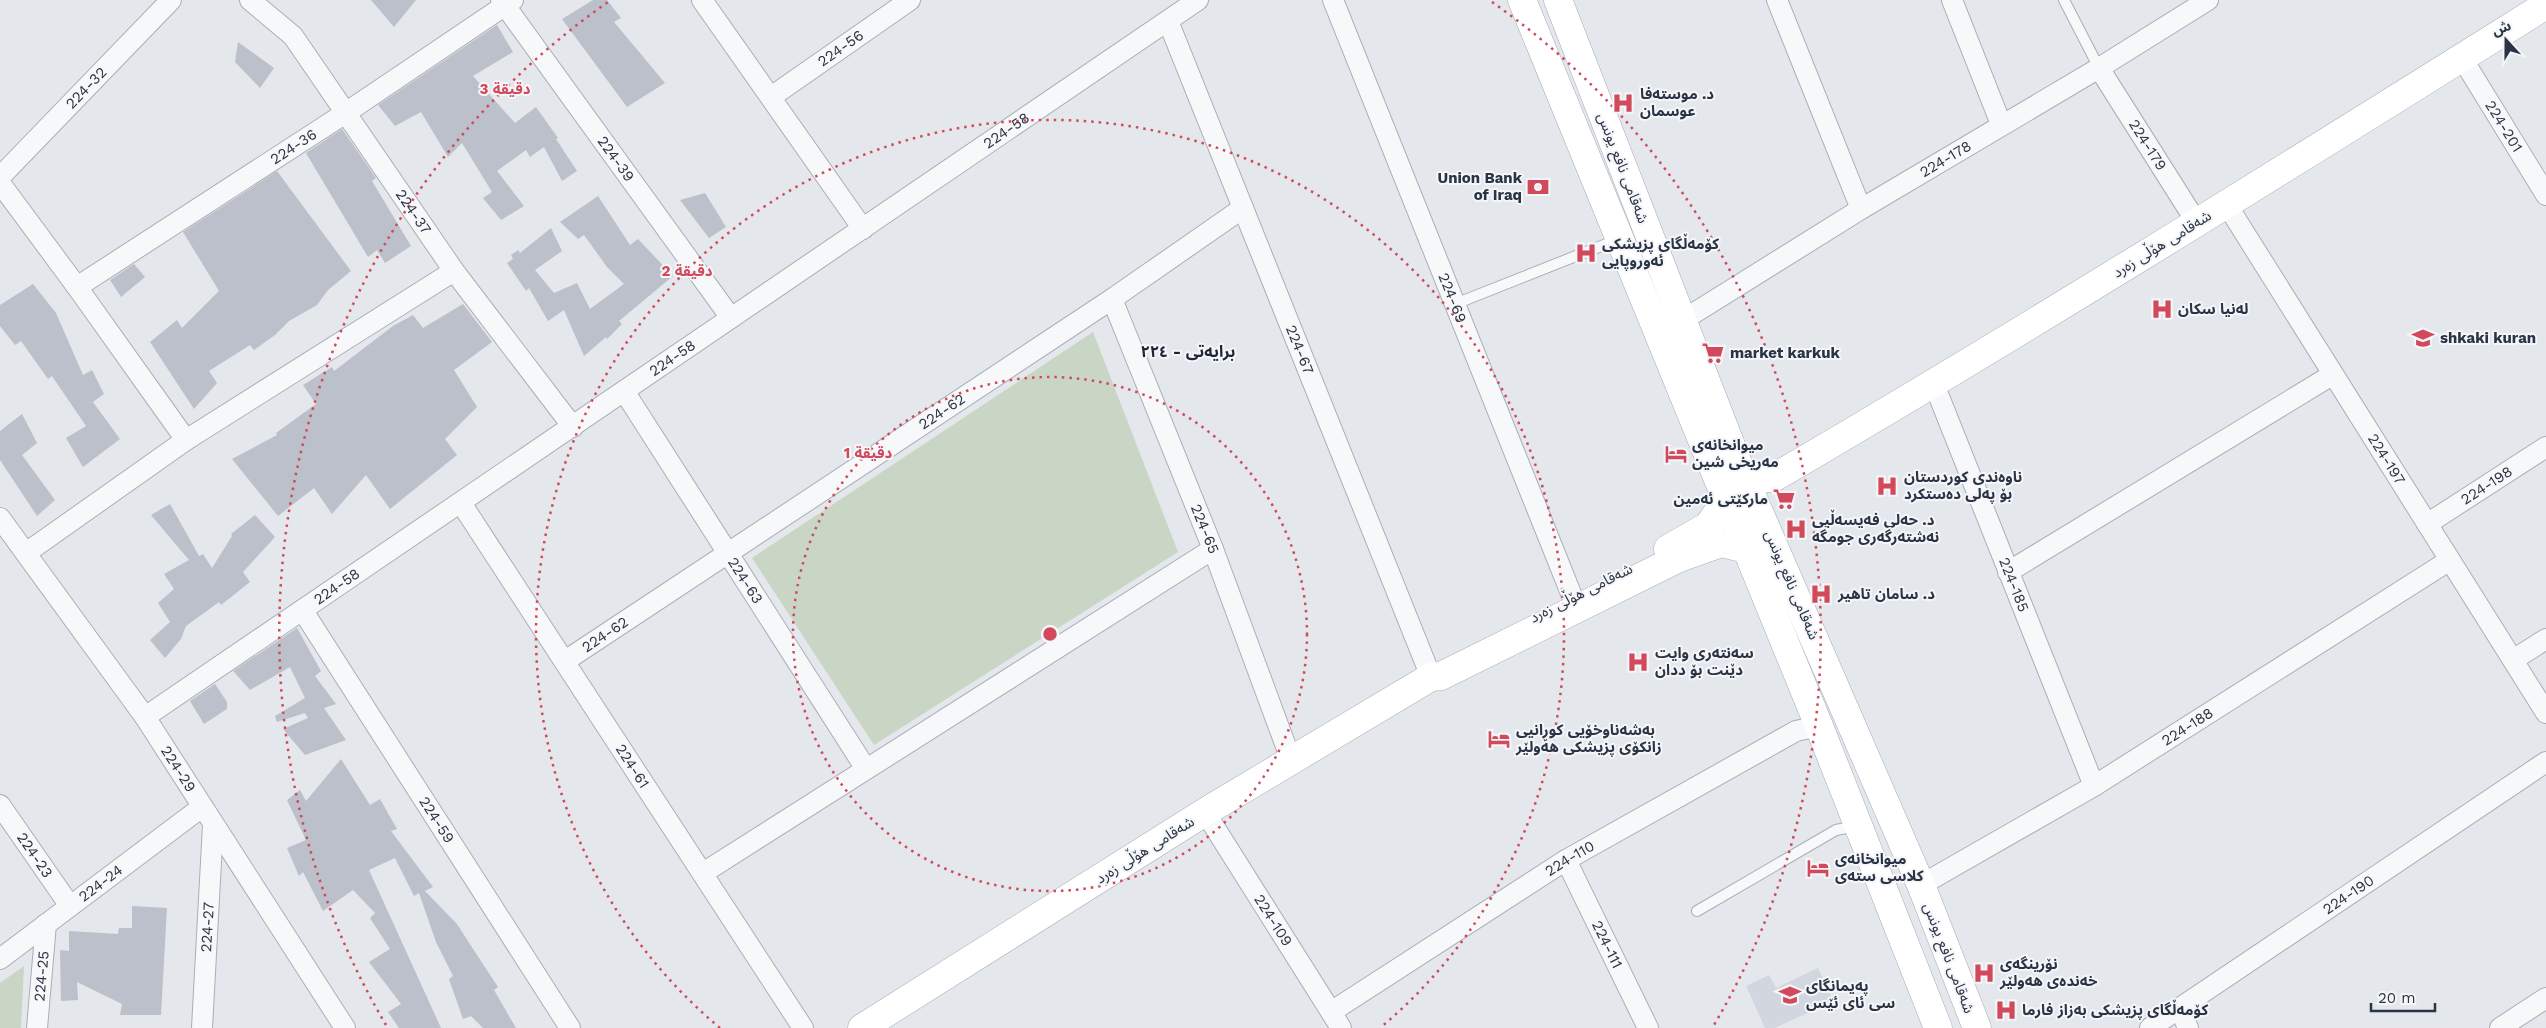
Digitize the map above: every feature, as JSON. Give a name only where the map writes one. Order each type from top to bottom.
[{"type":"street","name":"224-32","points":[[0,177],[171,0]]},
{"type":"street","name":"224-37","points":[[250,0],[293,36],[347,112],[454,271],[573,427]]},
{"type":"street","points":[[702,0],[863,229]]},
{"type":"street","name":"224-56","points":[[771,98],[910,0]]},
{"type":"street","name":"224-58","points":[[145,717],[1198,0]]},
{"type":"street","name":"224-69","points":[[1333,0],[1572,596]]},
{"type":"street","name":"شەقامی نافع یونس","points":[[1522,0],[1725,502],[1819,726],[1938,1028]]},
{"type":"street","name":"شەقامی نافع یونس","points":[[1558,0],[1739,466],[1921,884],[1977,1028]]},
{"type":"street","points":[[1777,0],[1861,209]]},
{"type":"street","points":[[1952,0],[2001,124]]},
{"type":"street","name":"224-178","points":[[1683,320],[1861,209],[2001,124],[2099,68],[2208,0]]},
{"type":"street","name":"224-36","points":[[77,287],[347,112],[507,2]]},
{"type":"street","name":"224-39","points":[[507,2],[731,318]]},
{"type":"street","name":"شەقامی هۆڵی زەرد","points":[[1775,477],[1934,384],[2227,205],[2546,5]]},
{"type":"street","name":"224-67","points":[[1168,21],[1431,677]]},
{"type":"street","name":"224-201","points":[[2462,58],[2546,195]]},
{"type":"street","name":"224-179","points":[[2099,68],[2197,223]]},
{"type":"street","points":[[0,183],[186,440]]},
{"type":"street","name":"224-197","points":[[2227,205],[2332,375],[2546,712]]},
{"type":"street","name":"224-62","points":[[565,662],[1112,298],[1243,208]]},
{"type":"street","points":[[26,553],[186,440],[454,271]]},
{"type":"street","name":"224-65","points":[[1112,298],[1213,549],[1291,760]]},
{"type":"street","points":[[2008,572],[2332,375]]},
{"type":"street","name":"224-185","points":[[1934,384],[2094,786]]},
{"type":"street","name":"224-63","points":[[624,391],[866,769]]},
{"type":"street","name":"224-198","points":[[2427,524],[2546,447]]},
{"type":"street","points":[[1739,466],[1747,475],[1755,478],[1764,480],[1775,477]]},
{"type":"street","points":[[1763,519],[1763,496],[1775,477]]},
{"type":"street","name":"شەقامی هۆڵی زەرد","points":[[1431,677],[1437,667],[1708,526],[1725,502]]},
{"type":"street","name":"224-61","points":[[461,503],[803,1028]]},
{"type":"street","name":"224-29","points":[[0,518],[145,717],[345,1028]]},
{"type":"street","name":"شەقامی هۆڵی زەرد","points":[[862,1028],[1205,812],[1431,677],[1441,676],[1679,558],[1722,543],[1746,549]]},
{"type":"street","points":[[702,873],[1213,549]]},
{"type":"street","name":"224-188","points":[[1921,884],[2094,786],[2450,560]]},
{"type":"street","name":"224-59","points":[[303,611],[570,1028]]},
{"type":"street","points":[[2513,660],[2546,639]]},
{"type":"street","name":"224-110","points":[[1336,1020],[1566,860],[1796,731],[1819,726]]},
{"type":"street","name":"224-190","points":[[2150,1028],[2546,762]]},
{"type":"street","name":"224-23","points":[[0,805],[70,906]]},
{"type":"street","name":"224-24","points":[[0,959],[202,807]]},
{"type":"street","name":"224-109","points":[[1205,812],[1336,1020]]},
{"type":"street","name":"224-27","points":[[202,1028],[213,825]]},
{"type":"street","name":"224-111","points":[[1566,860],[1648,1028]]},
{"type":"street","name":"224-25","points":[[37,1028],[46,924]]},
{"type":"street","points":[[2500,1028],[2546,998]]},
{"type":"street","points":[[2180,1009],[2188,1028]]},
{"type":"lane","points":[[2064,0],[2099,68]]},
{"type":"lane","points":[[1455,304],[1619,239]]},
{"type":"lane","points":[[1697,911],[1836,830],[1858,826]]},
{"type":"shaded area","name":"پەیمانگای سی ئای ئێس","points":[[1818,968],[1833,1001],[1775,1028],[1765,1028],[1746,986],[1769,975],[1776,988]]},
{"type":"green space","points":[[1093,332],[1178,552],[874,745],[752,558]]},
{"type":"green space","points":[[24,966],[21,1028],[0,1028],[0,983]]},
{"type":"building","points":[[371,0],[416,0],[394,27]]},
{"type":"building","points":[[593,0],[607,0],[621,18],[614,22],[665,83],[627,107],[562,19]]},
{"type":"building","points":[[497,25],[513,52],[473,76],[515,123],[536,107],[558,138],[556,139],[577,171],[562,181],[544,147],[530,157],[526,150],[497,171],[524,206],[501,220],[483,198],[492,192],[462,143],[448,157],[421,112],[395,126],[378,105]]},
{"type":"building","points":[[238,42],[274,68],[260,88],[235,62]]},
{"type":"building","points":[[342,129],[376,178],[372,181],[411,246],[385,263],[377,250],[368,257],[306,153]]},
{"type":"building","points":[[277,171],[351,271],[328,290],[317,305],[289,321],[275,335],[254,350],[250,345],[209,371],[217,383],[194,409],[150,342],[177,320],[182,328],[219,291],[183,232]]},
{"type":"building","points":[[705,193],[726,227],[709,238],[680,200]]},
{"type":"building","points":[[598,196],[630,245],[638,239],[673,276],[619,321],[622,324],[607,339],[606,337],[584,356],[564,310],[548,321],[529,288],[526,291],[507,263],[513,259],[511,255],[518,250],[520,253],[551,228],[562,251],[535,270],[554,293],[577,283],[590,309],[624,284],[607,267],[584,235],[578,239],[560,222]]},
{"type":"building","points":[[134,264],[145,277],[121,297],[110,280]]},
{"type":"building","points":[[33,284],[56,313],[83,375],[92,370],[104,394],[93,402],[120,439],[83,467],[66,438],[86,426],[52,376],[48,379],[21,341],[15,345],[0,326],[0,305]]},
{"type":"building","points":[[463,304],[492,342],[454,370],[477,407],[445,439],[457,455],[390,509],[366,475],[332,514],[314,488],[278,516],[232,459],[277,435],[276,433],[316,404],[303,385],[332,367],[334,371],[393,326],[413,315],[423,328]]},
{"type":"building","points":[[22,414],[37,443],[22,455],[55,500],[37,516],[0,460],[0,431]]},
{"type":"building","points":[[170,504],[199,556],[203,554],[212,568],[232,536],[231,534],[255,515],[275,537],[243,572],[250,582],[221,605],[219,602],[186,626],[181,639],[165,658],[150,640],[170,622],[158,603],[174,589],[164,574],[189,560],[151,515]]},
{"type":"building","points":[[297,628],[321,671],[315,676],[336,704],[324,708],[346,740],[305,755],[283,729],[308,718],[305,713],[277,722],[275,716],[305,698],[290,667],[250,690],[233,671]]},
{"type":"building","points":[[215,684],[227,702],[227,709],[204,724],[190,701]]},
{"type":"building","points":[[341,759],[370,805],[380,799],[397,829],[391,831],[433,887],[425,891],[457,924],[498,987],[494,990],[516,1028],[483,1028],[471,1016],[463,1019],[449,979],[453,976],[436,942],[419,893],[414,896],[395,858],[369,870],[441,1028],[399,1028],[388,1012],[401,1004],[369,962],[390,949],[370,918],[375,913],[353,890],[323,911],[303,872],[299,876],[287,848],[306,840],[287,800],[300,790],[306,801]]},
{"type":"building","points":[[132,906],[167,908],[161,1015],[120,1015],[122,1004],[77,982],[78,1000],[61,1001],[60,950],[69,951],[69,931],[118,934],[119,928],[132,928]]},
{"type":"place","name":"د. موستەفا عوسمان","points":[[1623,103]]},
{"type":"place","name":"Union Bank of Iraq","points":[[1538,187]]},
{"type":"place","name":"کۆمەڵگای پزیشکی ئەوروپایی","points":[[1586,253]]},
{"type":"place","name":"لەنیا سکان","points":[[2162,309]]},
{"type":"place","name":"shkaki kuran","points":[[2423,338]]},
{"type":"place","name":"market karkuk","points":[[1713,353]]},
{"type":"place","name":"میوانخانەی مەریخی شین","points":[[1676,454]]},
{"type":"place","name":"ناوەندی کوردستان بۆ پەلی دەستکرد","points":[[1887,486]]},
{"type":"place","name":"مارکێتی ئەمین","points":[[1784,499]]},
{"type":"place","name":"د. حەلی فەیسەڵیی نەشتەرگەری جومگە","points":[[1796,529]]},
{"type":"place","name":"د. سامان تاهیر","points":[[1821,594]]},
{"type":"place","name":"سەنتەری وایت دێنت بۆ ددان","points":[[1638,662]]},
{"type":"place","name":"بەشەناوخۆیی کوڕانیی زانکۆی پزیشکی هەولێر","points":[[1499,739]]},
{"type":"place","name":"میوانخانەی کلاسی ستەی","points":[[1818,868]]},
{"type":"place","name":"نۆرینگەی خەندەی هەولێر","points":[[1984,973]]},
{"type":"place","name":"پەیمانگای سی ئای ئێس","points":[[1790,995]]},
{"type":"place","name":"کۆمەڵگای پزیشکی بەزاز فارما","points":[[2006,1010]]},
{"type":"district","name":"برایەتی - ٢٢٤","points":[[1188,351]]}]
